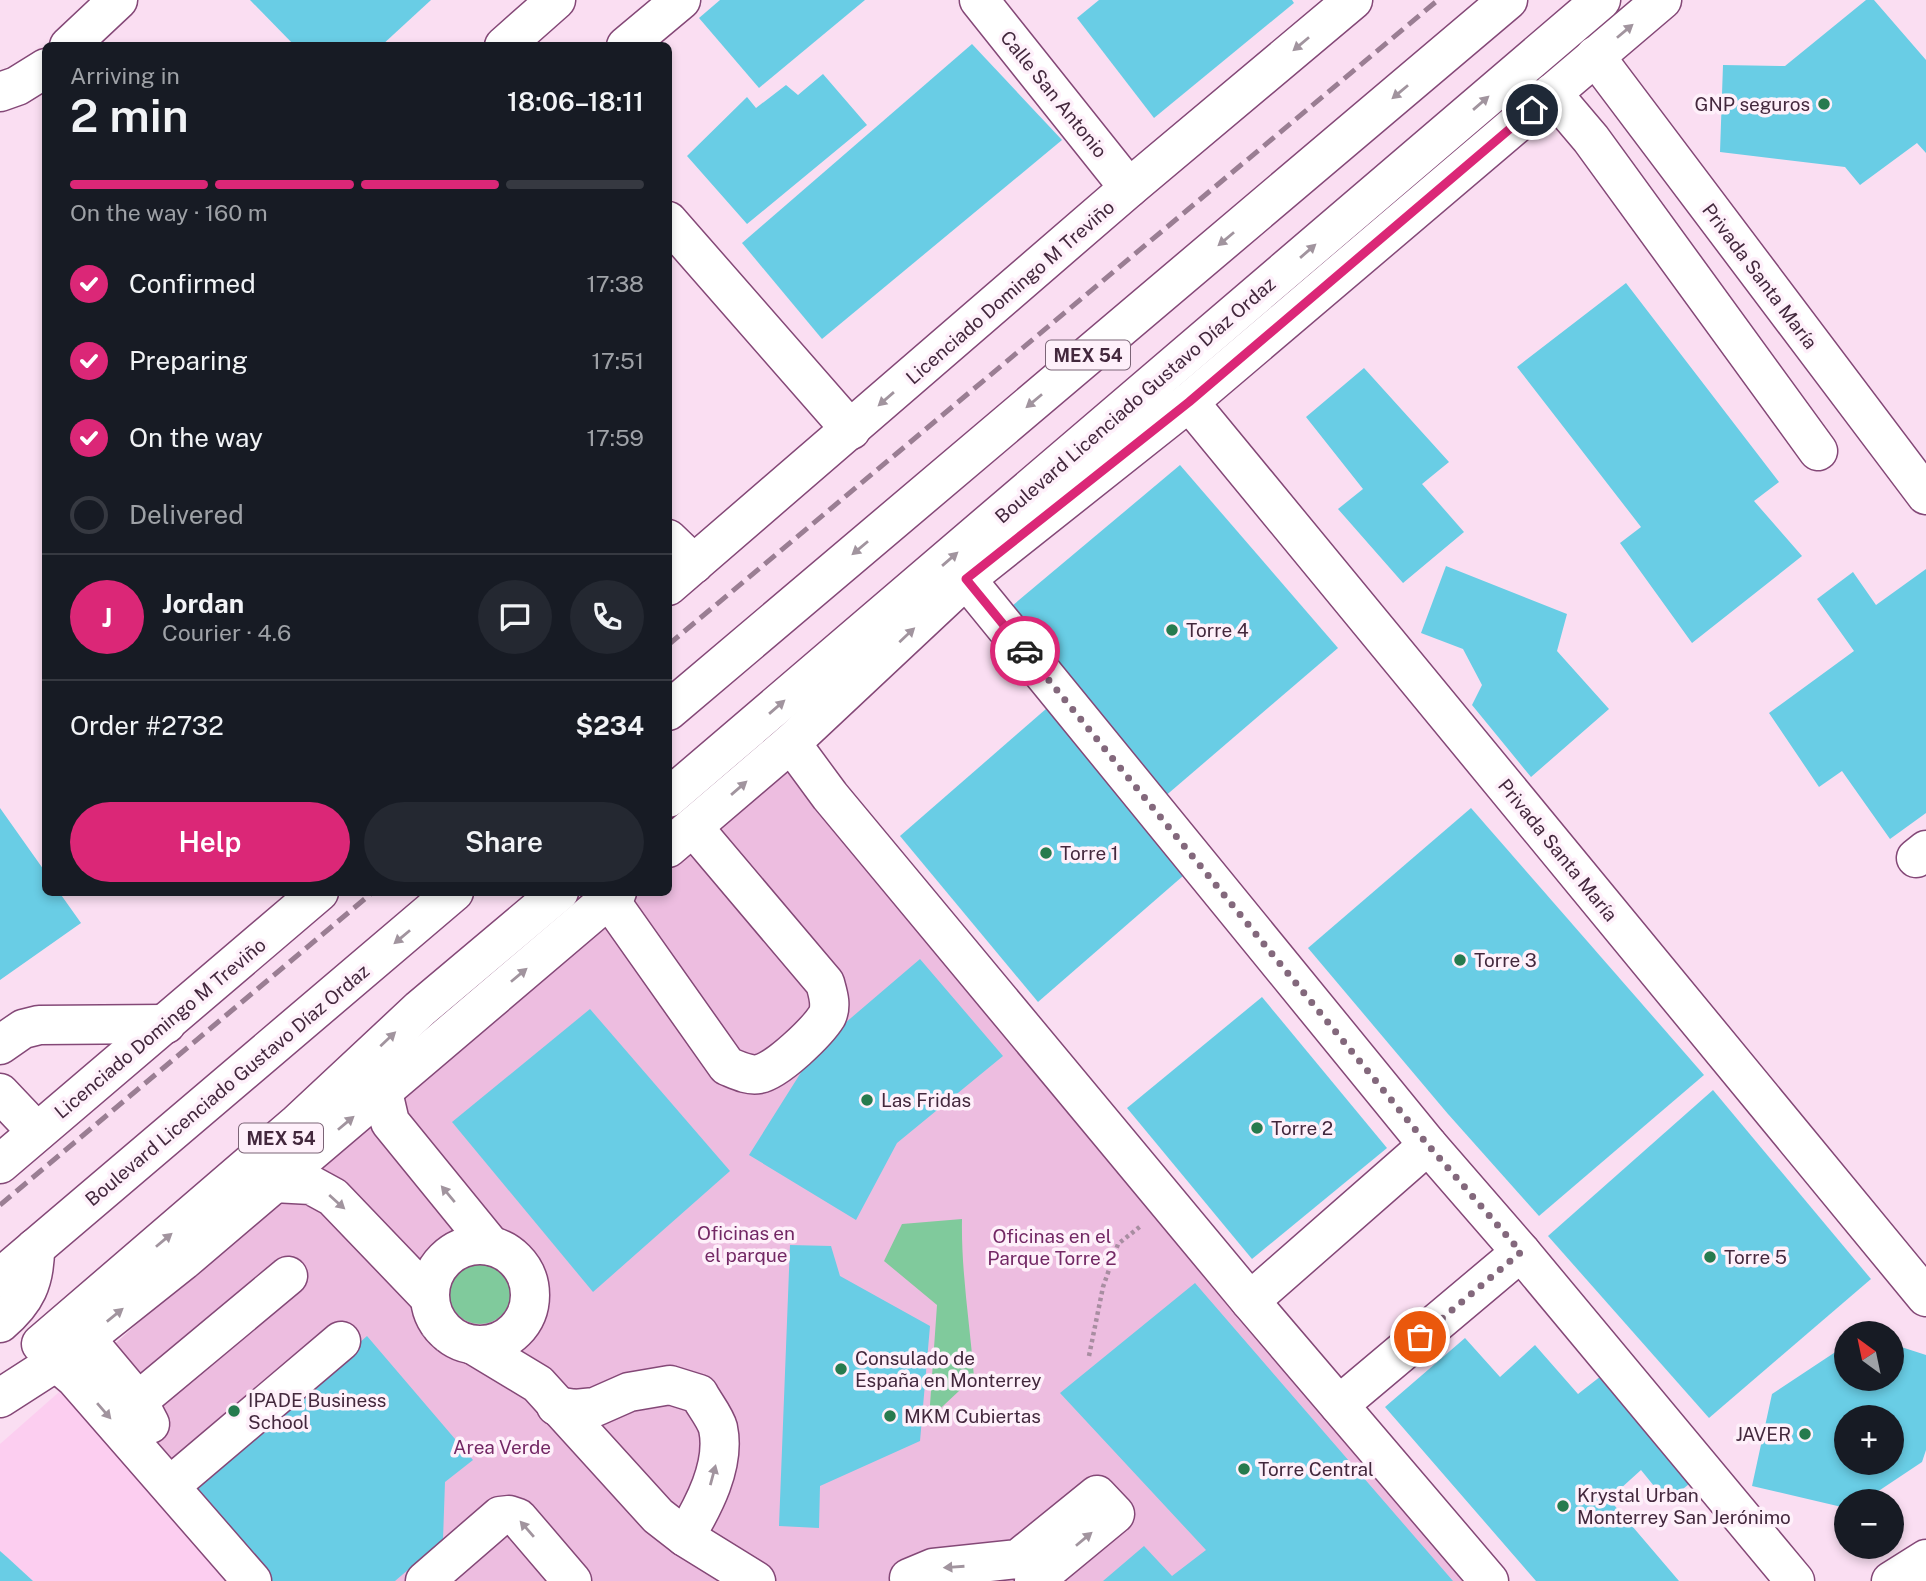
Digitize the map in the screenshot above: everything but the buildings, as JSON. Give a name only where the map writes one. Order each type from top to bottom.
[{"type":"main road","points":[[73,42],[118,0]]},
{"type":"main road","points":[[509,42],[556,0]]},
{"type":"main road","points":[[631,42],[681,0]]},
{"type":"main road","name":"Calle San Antonio","points":[[979,0],[1129,188]]},
{"type":"main road","name":"Licenciado Domingo M Treviño","points":[[677,563],[851,430],[1129,188],[1353,0]]},
{"type":"main road","name":"MEX 54","points":[[672,708],[1508,0]]},
{"type":"main road","name":"Boulevard Licenciado Gustavo Díaz Ordaz","points":[[672,795],[1601,0]]},
{"type":"main road","name":"Boulevard Licenciado Gustavo Díaz Ordaz","points":[[681,838],[791,743],[966,579],[1189,402],[1662,0]]},
{"type":"main road","name":"Privada Santa María","points":[[1595,56],[1926,495]]},
{"type":"main road","points":[[0,92],[42,71]]},
{"type":"main road","points":[[1552,93],[1591,139],[1818,450]]},
{"type":"main road","points":[[672,226],[851,430]]},
{"type":"main road","name":"Privada Santa María","points":[[1189,402],[1926,1297]]},
{"type":"main road","points":[[966,579],[1428,1145],[1796,1581]]},
{"type":"main road","points":[[791,743],[830,796],[1250,1301],[1489,1581]]},
{"type":"main road","points":[[0,1398],[86,1339],[613,896],[727,1066],[743,1073],[761,1074],[796,1051],[827,1015],[830,1000],[825,984],[681,838]]},
{"type":"main road","name":"Licenciado Domingo M Treviño","points":[[0,1164],[314,896]]},
{"type":"main road","name":"Boulevard Licenciado Gustavo Díaz Ordaz","points":[[0,1278],[449,896]]},
{"type":"main road","name":"MEX 54","points":[[0,1380],[298,1123],[420,1009],[554,896]]},
{"type":"main road","points":[[0,1045],[23,1029],[39,1025],[166,1024]]},
{"type":"main road","points":[[383,1092],[384,1109],[396,1131],[491,1246]]},
{"type":"main road","points":[[0,1093],[37,1132]]},
{"type":"main road","points":[[1250,1301],[1428,1145]]},
{"type":"main road","points":[[274,1183],[311,1185],[333,1197],[428,1296]]},
{"type":"main road","points":[[475,1346],[503,1339],[519,1326],[528,1312],[531,1298],[528,1279],[519,1263],[508,1252],[491,1246],[462,1249],[452,1255],[431,1280],[428,1296],[432,1312],[444,1330],[458,1341],[475,1346],[547,1395],[575,1409],[595,1407],[629,1392],[670,1385],[699,1394],[718,1427],[716,1464],[705,1504],[685,1537]]},
{"type":"main road","points":[[0,1323],[24,1299],[31,1286],[35,1248]]},
{"type":"main road","points":[[1339,1405],[1521,1252]]},
{"type":"main road","points":[[138,1401],[288,1276]]},
{"type":"main road","points":[[528,1312],[547,1395],[658,1516],[685,1537],[763,1580]]},
{"type":"main road","points":[[86,1339],[138,1401],[155,1432],[170,1486]]},
{"type":"main road","points":[[170,1486],[341,1341]]},
{"type":"main road","points":[[56,1362],[75,1378],[252,1581]]},
{"type":"main road","points":[[443,1575],[500,1516],[509,1515],[517,1518],[572,1581]]},
{"type":"main road","points":[[1891,1581],[1926,1559]]},
{"type":"main road","points":[[903,1580],[933,1569],[1014,1574]]},
{"type":"path","points":[[1089,1356],[1103,1287],[1118,1244],[1169,1203]]},
{"type":"shaded area","points":[[962,1219],[964,1278],[974,1377],[929,1419],[937,1305],[884,1261],[902,1224]]},
{"type":"shaded area","points":[[480,1262],[502,1271],[511,1293],[502,1315],[480,1324],[458,1315],[449,1293],[458,1271]]},
{"type":"shaded area","points":[[75,1378],[395,1581],[0,1581],[0,1444]]},
{"type":"green space","name":"Oficinas en el parque","points":[[789,765],[1464,1581],[269,1581],[88,1368],[260,1213],[634,896],[672,896],[672,864]]},
{"type":"railway","points":[[672,642],[1438,0]]},
{"type":"railway","points":[[0,1205],[368,896]]},
{"type":"way so far","points":[[1025,651],[1428,1145],[1521,1252],[1420,1337]]},
{"type":"place","name":"GNP seguros","points":[[1824,104]]},
{"type":"place","name":"Torre 4","points":[[1172,630]]},
{"type":"place","name":"Torre 1","points":[[1046,853]]},
{"type":"place","name":"Torre 3","points":[[1460,960]]},
{"type":"place","name":"Las Fridas","points":[[867,1100]]},
{"type":"place","name":"Torre 2","points":[[1257,1128]]},
{"type":"place","name":"Torre 5","points":[[1710,1257]]},
{"type":"place","name":"Consulado de España en Monterrey","points":[[841,1369]]},
{"type":"place","name":"IPADE Business School","points":[[234,1411]]},
{"type":"place","name":"MKM Cubiertas","points":[[890,1416]]},
{"type":"place","name":"JAVER","points":[[1805,1434]]},
{"type":"place","name":"Torre Central","points":[[1244,1469]]},
{"type":"place","name":"Krystal Urban Monterrey San Jerónimo","points":[[1563,1506]]},
{"type":"route","points":[[1025,651],[966,579],[1189,402],[1532,110]]},
{"type":"park label","name":"Oficinas en el Parque Torre 2","points":[[1052,1247]]},
{"type":"park label","name":"Area Verde","points":[[502,1447]]}]
